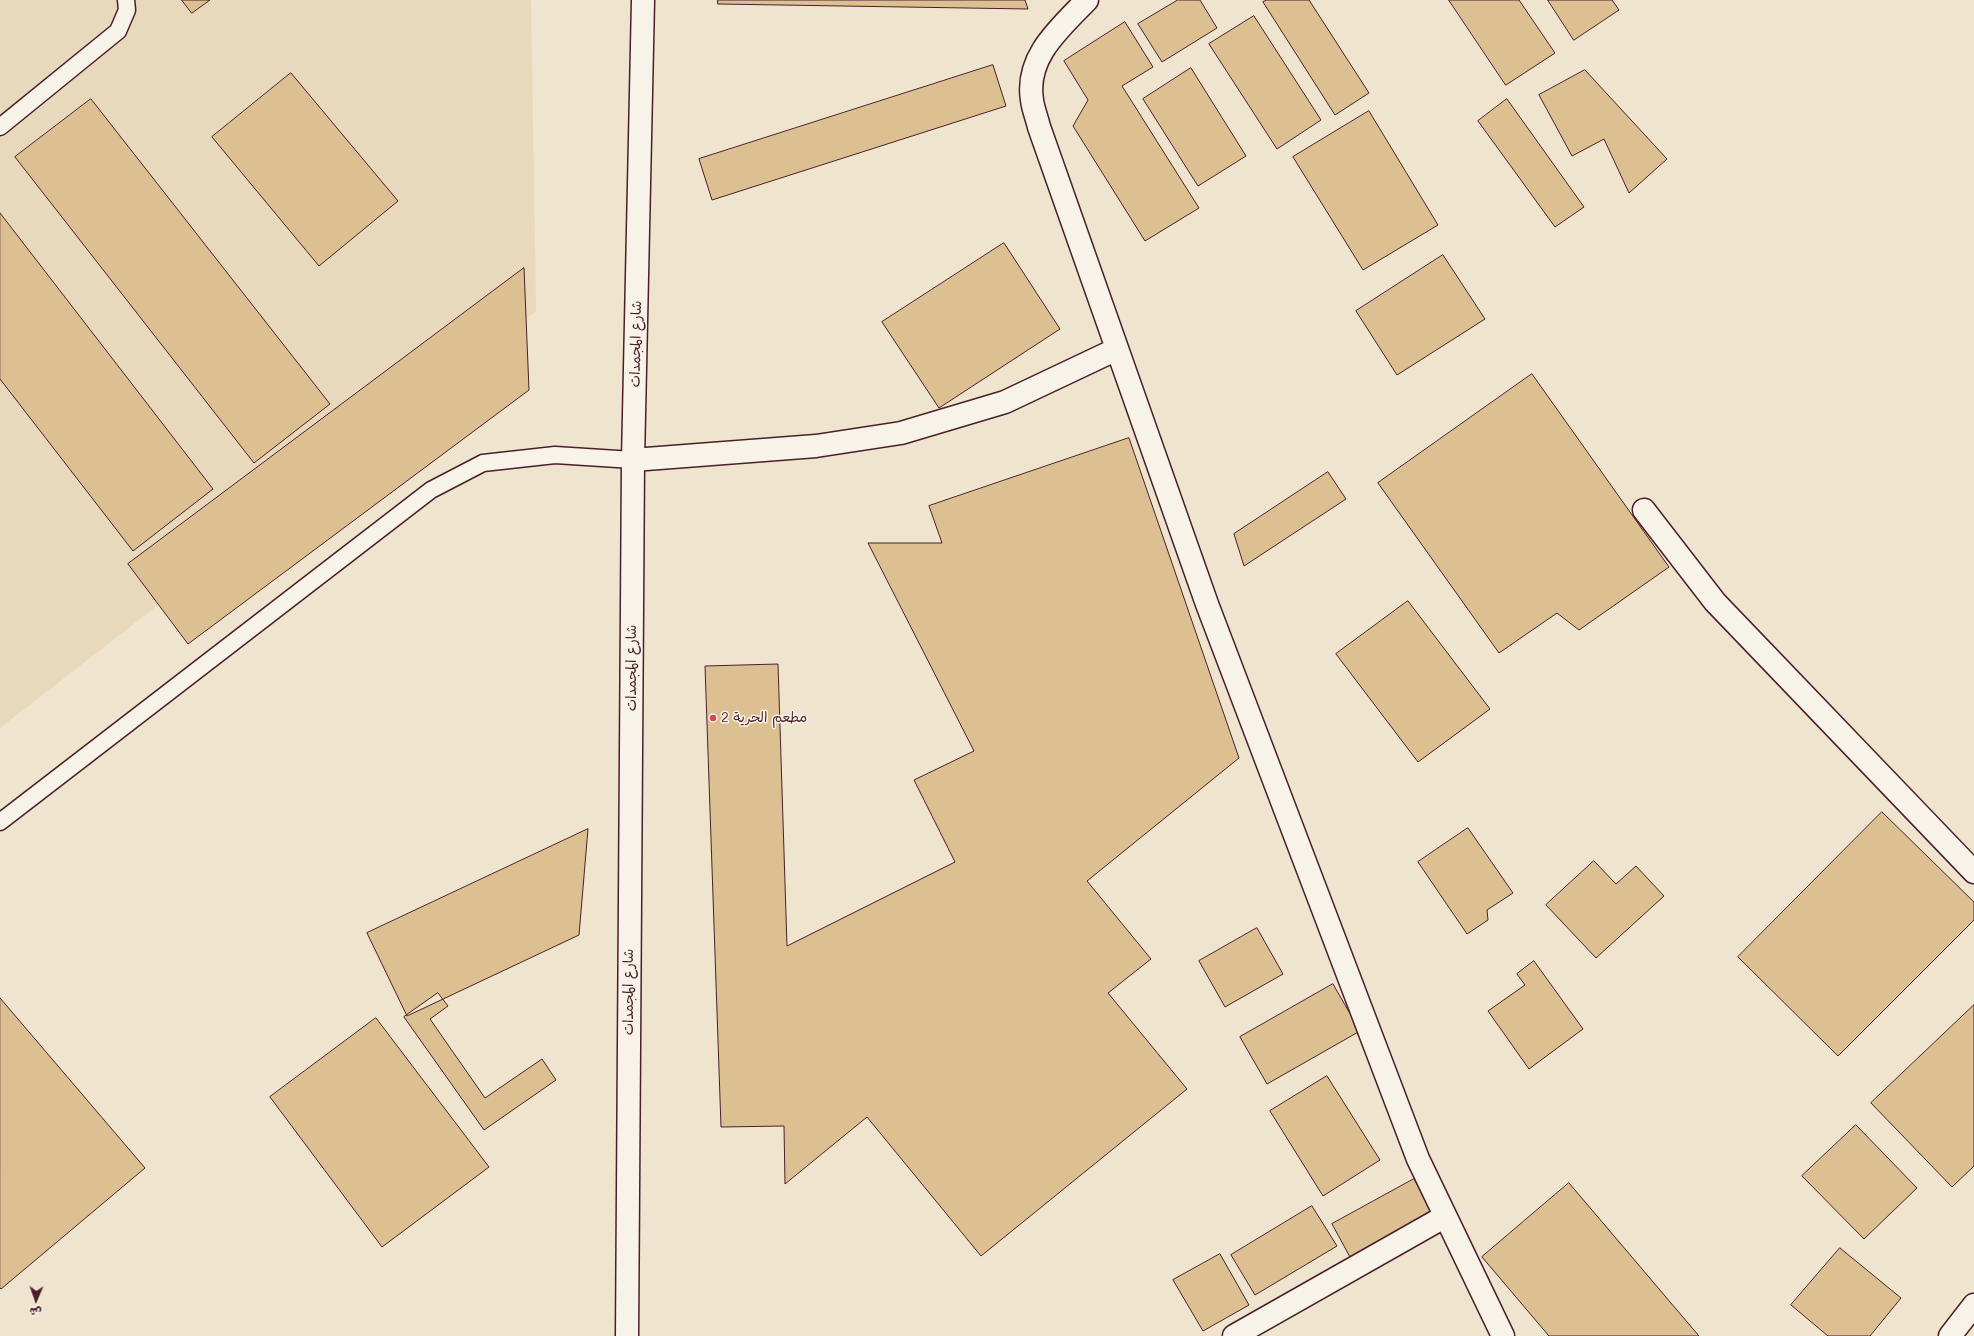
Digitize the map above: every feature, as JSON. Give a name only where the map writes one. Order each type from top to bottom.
[{"type":"street","name":"شارع المجمدات","points":[[627,1336],[633,460],[643,0]]},
{"type":"street","points":[[1087,0],[1048,40],[1033,69],[1032,100],[1075,232],[1207,604],[1418,1159],[1444,1217],[1503,1336]]},
{"type":"street","points":[[633,460],[816,446],[901,433],[1005,402],[1117,349]]},
{"type":"street","points":[[1644,510],[1715,602],[1974,872]]},
{"type":"street","points":[[1234,1336],[1444,1217]]},
{"type":"street","points":[[1950,1336],[1974,1305]]},
{"type":"lane","points":[[0,127],[118,31],[127,10],[126,0]]},
{"type":"lane","points":[[0,822],[431,490],[483,462],[555,455],[633,460]]},
{"type":"shaded area","points":[[0,0],[531,0],[536,311],[0,728]]},
{"type":"building","points":[[182,0],[210,0],[192,13]]},
{"type":"building","points":[[718,0],[1025,0],[1028,9],[718,4]]},
{"type":"building","points":[[1178,0],[1200,0],[1217,28],[1162,62],[1138,24]]},
{"type":"building","points":[[1267,0],[1309,0],[1369,93],[1335,115],[1263,2]]},
{"type":"building","points":[[1449,0],[1519,0],[1555,53],[1506,85]]},
{"type":"building","points":[[1548,0],[1612,0],[1619,10],[1574,40]]},
{"type":"building","points":[[1254,16],[1321,120],[1277,149],[1209,44]]},
{"type":"building","points":[[1125,22],[1153,67],[1122,86],[1199,208],[1145,241],[1073,126],[1088,100],[1064,61]]},
{"type":"building","points":[[993,65],[1006,106],[712,200],[699,159]]},
{"type":"building","points":[[1191,68],[1246,156],[1198,186],[1143,99]]},
{"type":"building","points":[[1585,70],[1667,159],[1629,193],[1604,139],[1572,156],[1539,95]]},
{"type":"building","points":[[291,73],[398,201],[319,266],[212,137]]},
{"type":"building","points":[[91,99],[330,404],[254,463],[15,157]]},
{"type":"building","points":[[1507,99],[1584,207],[1555,227],[1478,121]]},
{"type":"building","points":[[1369,111],[1438,225],[1363,270],[1293,157]]},
{"type":"building","points":[[0,213],[213,489],[133,551],[0,379]]},
{"type":"building","points":[[1004,243],[1060,329],[939,408],[882,322]]},
{"type":"building","points":[[1443,255],[1485,319],[1397,375],[1356,311]]},
{"type":"building","points":[[524,268],[529,390],[188,644],[128,564]]},
{"type":"building","points":[[1532,374],[1669,567],[1579,630],[1557,613],[1499,653],[1378,483]]},
{"type":"building","points":[[1129,438],[1239,758],[1087,881],[1151,959],[1108,993],[1187,1089],[981,1256],[867,1117],[785,1184],[784,1126],[721,1127],[705,666],[778,664],[787,946],[955,862],[914,780],[974,751],[868,543],[942,543],[929,506]]},
{"type":"building","points":[[1328,472],[1346,499],[1244,566],[1234,534]]},
{"type":"building","points":[[1408,601],[1490,709],[1418,762],[1336,654]]},
{"type":"building","points":[[1882,812],[1974,902],[1974,920],[1838,1056],[1738,957]]},
{"type":"building","points":[[1468,828],[1513,893],[1487,910],[1488,920],[1467,934],[1418,862]]},
{"type":"building","points":[[588,829],[579,935],[407,1016],[367,933]]},
{"type":"building","points":[[1594,861],[1616,884],[1636,866],[1664,896],[1596,958],[1546,905]]},
{"type":"building","points":[[1257,928],[1283,974],[1225,1007],[1199,961]]},
{"type":"building","points":[[1534,961],[1583,1029],[1529,1069],[1488,1011],[1525,985],[1517,974]]},
{"type":"building","points":[[1333,984],[1360,1031],[1267,1084],[1240,1037]]},
{"type":"building","points":[[438,993],[448,1006],[430,1019],[485,1098],[542,1059],[556,1080],[484,1130],[404,1017]]},
{"type":"building","points":[[0,998],[145,1168],[1,1289],[0,1288]]},
{"type":"building","points":[[1974,1005],[1974,1166],[1952,1187],[1871,1103]]},
{"type":"building","points":[[376,1018],[489,1167],[382,1247],[270,1097]]},
{"type":"building","points":[[1327,1076],[1380,1160],[1323,1196],[1270,1111]]},
{"type":"building","points":[[1856,1125],[1917,1188],[1864,1239],[1802,1176]]},
{"type":"building","points":[[1414,1179],[1432,1211],[1350,1257],[1332,1224]]},
{"type":"building","points":[[1569,1183],[1699,1336],[1549,1336],[1482,1257]]},
{"type":"building","points":[[1312,1206],[1337,1246],[1255,1295],[1231,1255]]},
{"type":"building","points":[[1840,1248],[1901,1298],[1870,1336],[1828,1336],[1791,1305]]},
{"type":"building","points":[[1220,1254],[1249,1305],[1203,1331],[1173,1280]]},
{"type":"place","name":"مطعم الحرية 2","points":[[713,718]]}]
